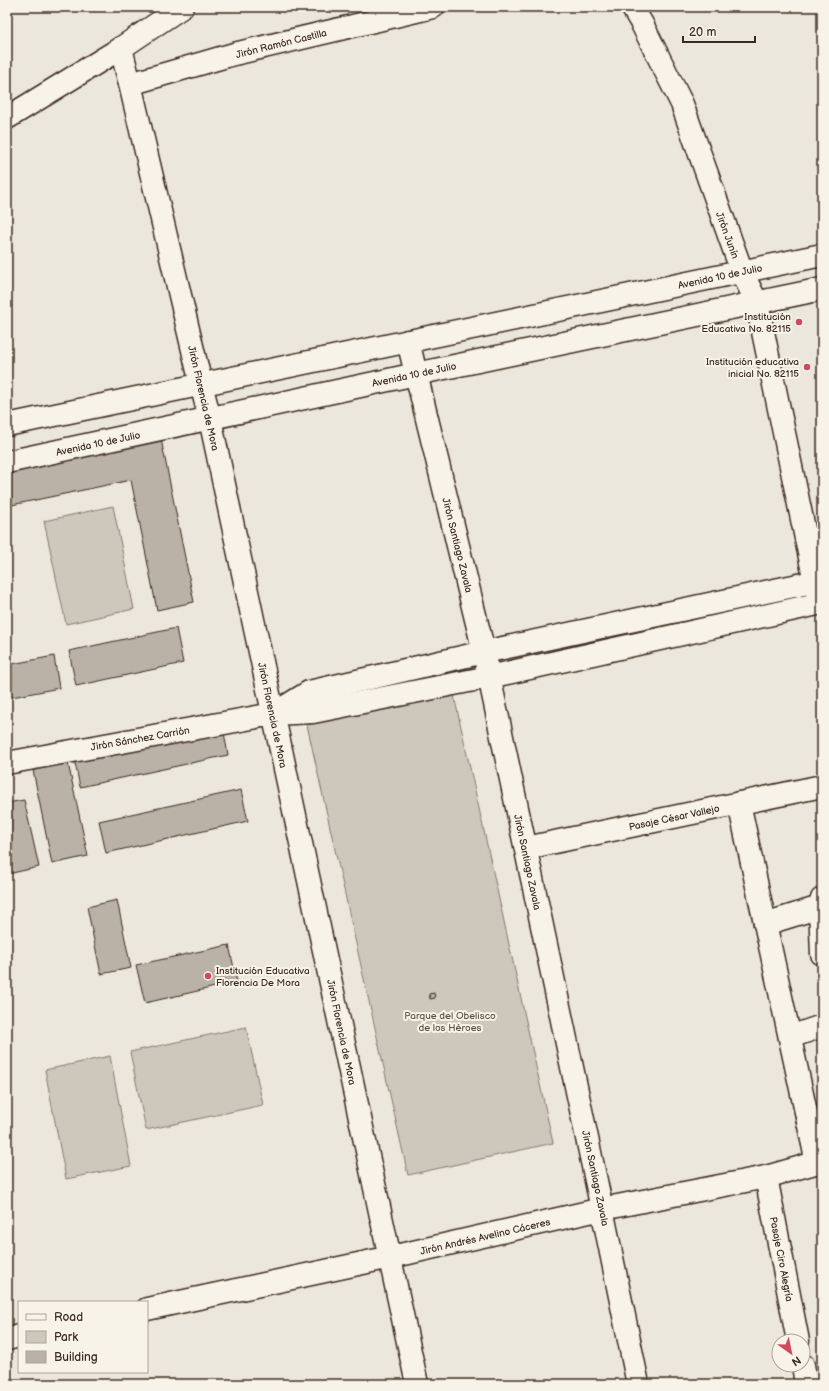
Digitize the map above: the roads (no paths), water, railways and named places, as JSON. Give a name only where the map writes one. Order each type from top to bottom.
[{"type":"main road","points":[[7,118],[121,48],[182,7]]},
{"type":"main road","name":"Jirón Ramón Castilla","points":[[130,84],[234,54],[433,7]]},
{"type":"main road","name":"Jirón Junín","points":[[632,7],[682,104],[742,272],[757,303],[819,581],[821,606]]},
{"type":"main road","name":"Jirón Florencia de Mora","points":[[121,48],[210,419],[418,1384]]},
{"type":"main road","name":"Avenida 10 de Julio","points":[[7,425],[822,255]]},
{"type":"main road","name":"Avenida 10 de Julio","points":[[7,462],[822,289]]},
{"type":"main road","name":"Jirón Santiago Zavala","points":[[408,341],[484,652],[638,1384]]},
{"type":"main road","points":[[273,714],[309,692],[484,652],[819,581]]},
{"type":"main road","points":[[273,714],[313,712],[489,677],[821,606]]},
{"type":"main road","name":"Jirón Sánchez Carrión","points":[[7,763],[273,714]]},
{"type":"main road","name":"Pasaje César Vallejo","points":[[526,848],[822,786]]},
{"type":"main road","points":[[739,803],[790,1037],[820,1162]]},
{"type":"main road","points":[[765,924],[821,903],[822,954]]},
{"type":"main road","points":[[790,1037],[822,1026]]},
{"type":"main road","name":"Jirón Andrés Avelino Cáceres","points":[[148,1309],[390,1257],[602,1209],[766,1177],[820,1162]]},
{"type":"main road","name":"Pasaje Ciro Alegría","points":[[766,1177],[796,1333]]},
{"type":"main road","points":[[7,1339],[18,1336]]},
{"type":"main road","points":[[804,1373],[806,1384]]},
{"type":"place","name":"Institución Educativa No. 82115","points":[[799,322]]},
{"type":"place","name":"Institución educativa inicial No. 82115","points":[[807,367]]},
{"type":"place","name":"Institución Educativa Florencia De Mora","points":[[208,976]]},
{"type":"park label","name":"Parque del Obelisco de los Héroes","points":[[450,1020]]}]
